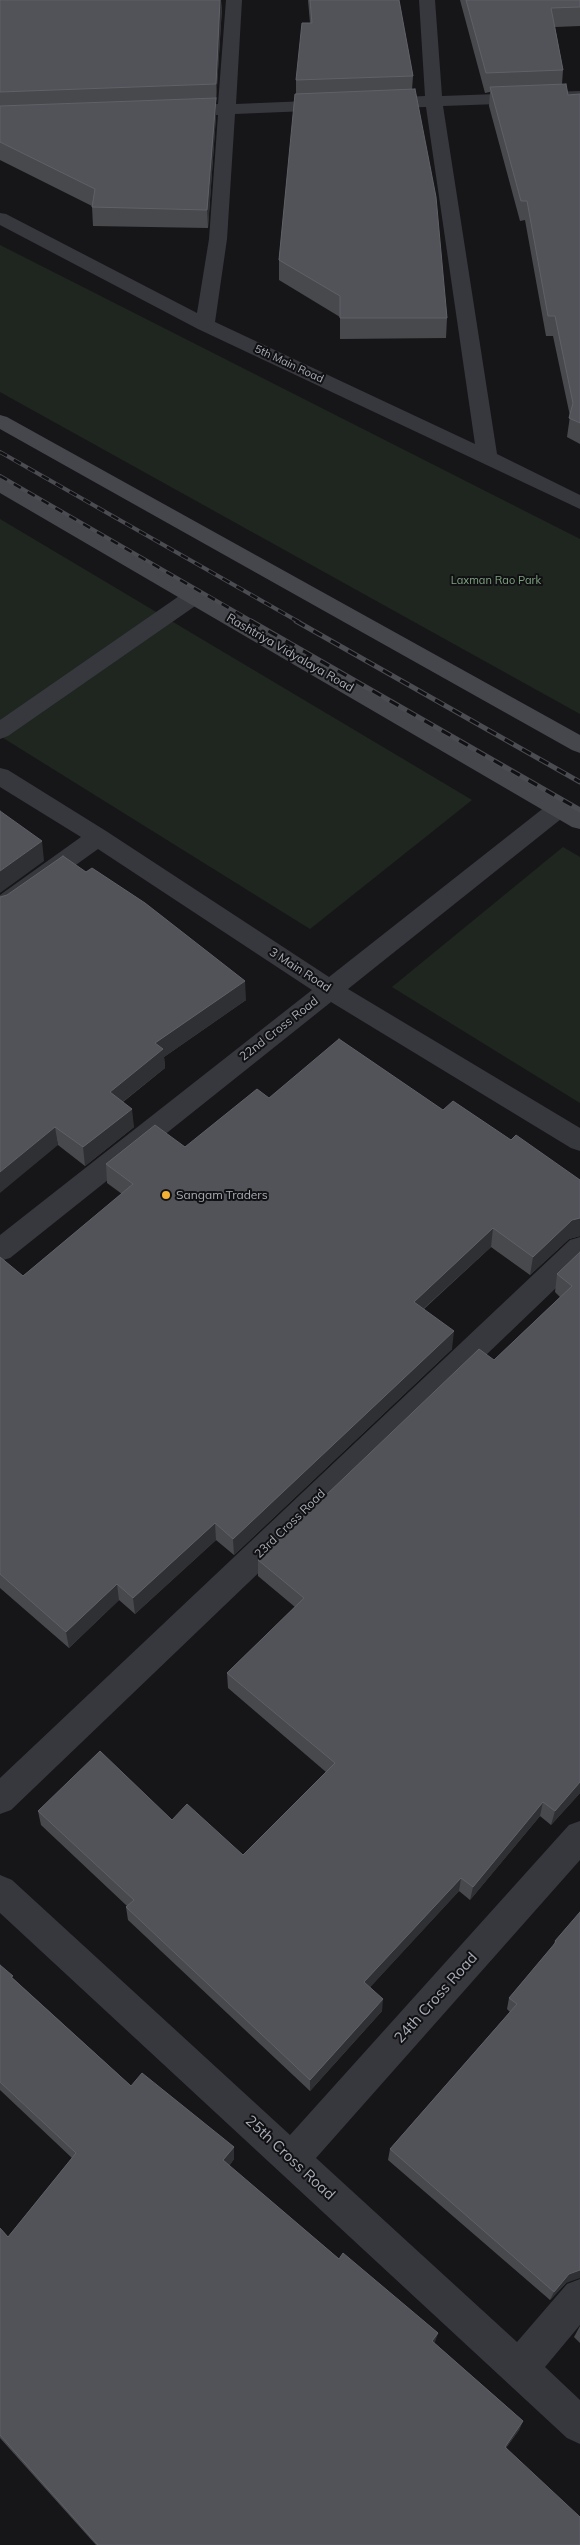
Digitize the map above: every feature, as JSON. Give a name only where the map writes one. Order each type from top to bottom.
[{"type":"main road","points":[[0,422],[580,746]]},
{"type":"main road","name":"Rashtriya Vidyalaya Road","points":[[0,484],[580,821]]},
{"type":"street","points":[[205,325],[218,239],[234,0]]},
{"type":"street","points":[[427,0],[434,101],[487,457]]},
{"type":"street","points":[[365,104],[580,96]]},
{"type":"street","points":[[157,111],[345,104]]},
{"type":"street","name":"5th Main Road","points":[[0,218],[205,325],[487,457],[580,503]]},
{"type":"street","points":[[0,731],[194,597]]},
{"type":"street","name":"3 Main Road","points":[[0,776],[98,836],[329,989],[580,1141]]},
{"type":"street","name":"22nd Cross Road","points":[[5,1239],[329,989],[558,809]]},
{"type":"street","points":[[0,907],[98,836]]},
{"type":"street","name":"23rd Cross Road","points":[[0,1799],[580,1248]]},
{"type":"street","name":"24th Cross Road","points":[[292,2159],[580,1836]]},
{"type":"street","name":"25th Cross Road","points":[[0,1891],[580,2425]]},
{"type":"street","points":[[519,2369],[580,2297]]},
{"type":"green space","name":"Laxman Rao Park","points":[[0,245],[580,539],[580,714],[0,392]]},
{"type":"green space","points":[[0,519],[472,800],[310,929],[0,736]]},
{"type":"green space","points":[[563,847],[580,857],[580,1103],[392,987]]},
{"type":"building","points":[[0,0],[220,0],[216,84],[0,92]]},
{"type":"building","points":[[310,0],[399,0],[413,76],[296,80],[302,23],[312,23]]},
{"type":"building","points":[[466,0],[580,0],[580,7],[551,8],[563,70],[486,73]]},
{"type":"building","points":[[566,84],[568,95],[580,94],[580,423],[569,418],[573,403],[555,316],[548,316],[527,201],[521,201],[490,87]]},
{"type":"building","points":[[415,89],[436,197],[447,318],[340,318],[340,296],[279,260],[295,94]]},
{"type":"building","points":[[216,98],[207,210],[92,207],[95,189],[0,142],[0,106]]},
{"type":"building","points":[[0,811],[42,841],[0,871]]},
{"type":"building","points":[[63,856],[86,872],[92,868],[145,903],[245,981],[155,1043],[163,1049],[110,1092],[132,1109],[83,1147],[55,1127],[0,1172],[0,897],[7,895]]},
{"type":"building","points":[[339,1039],[443,1110],[453,1101],[511,1140],[516,1135],[580,1180],[580,1218],[572,1220],[533,1257],[493,1228],[414,1302],[454,1331],[233,1539],[215,1523],[133,1598],[117,1584],[66,1632],[0,1574],[0,1257],[23,1276],[133,1184],[106,1164],[155,1125],[185,1147],[257,1089],[269,1098]]},
{"type":"building","points":[[580,1252],[580,1782],[555,1811],[543,1802],[473,1887],[461,1878],[364,1982],[383,1999],[310,2080],[126,1907],[134,1900],[38,1811],[100,1751],[172,1820],[187,1804],[243,1855],[335,1763],[227,1673],[304,1598],[258,1560],[479,1349],[494,1360],[572,1286],[557,1274]]},
{"type":"building","points":[[580,1912],[580,2270],[569,2274],[554,2292],[390,2149],[517,2004],[509,1998]]},
{"type":"building","points":[[0,1965],[131,2086],[142,2073],[234,2147],[223,2160],[339,2259],[343,2253],[438,2333],[432,2341],[523,2421],[505,2447],[580,2517],[580,2545],[98,2545],[0,2435],[0,2228],[8,2237],[76,2153],[0,2082]]},
{"type":"railway","points":[[0,452],[299,622]]},
{"type":"railway","points":[[0,476],[253,622]]},
{"type":"railway","points":[[251,621],[580,810]]},
{"type":"railway","points":[[296,621],[580,782]]},
{"type":"place","name":"Sangam Traders","points":[[166,1195]]}]
